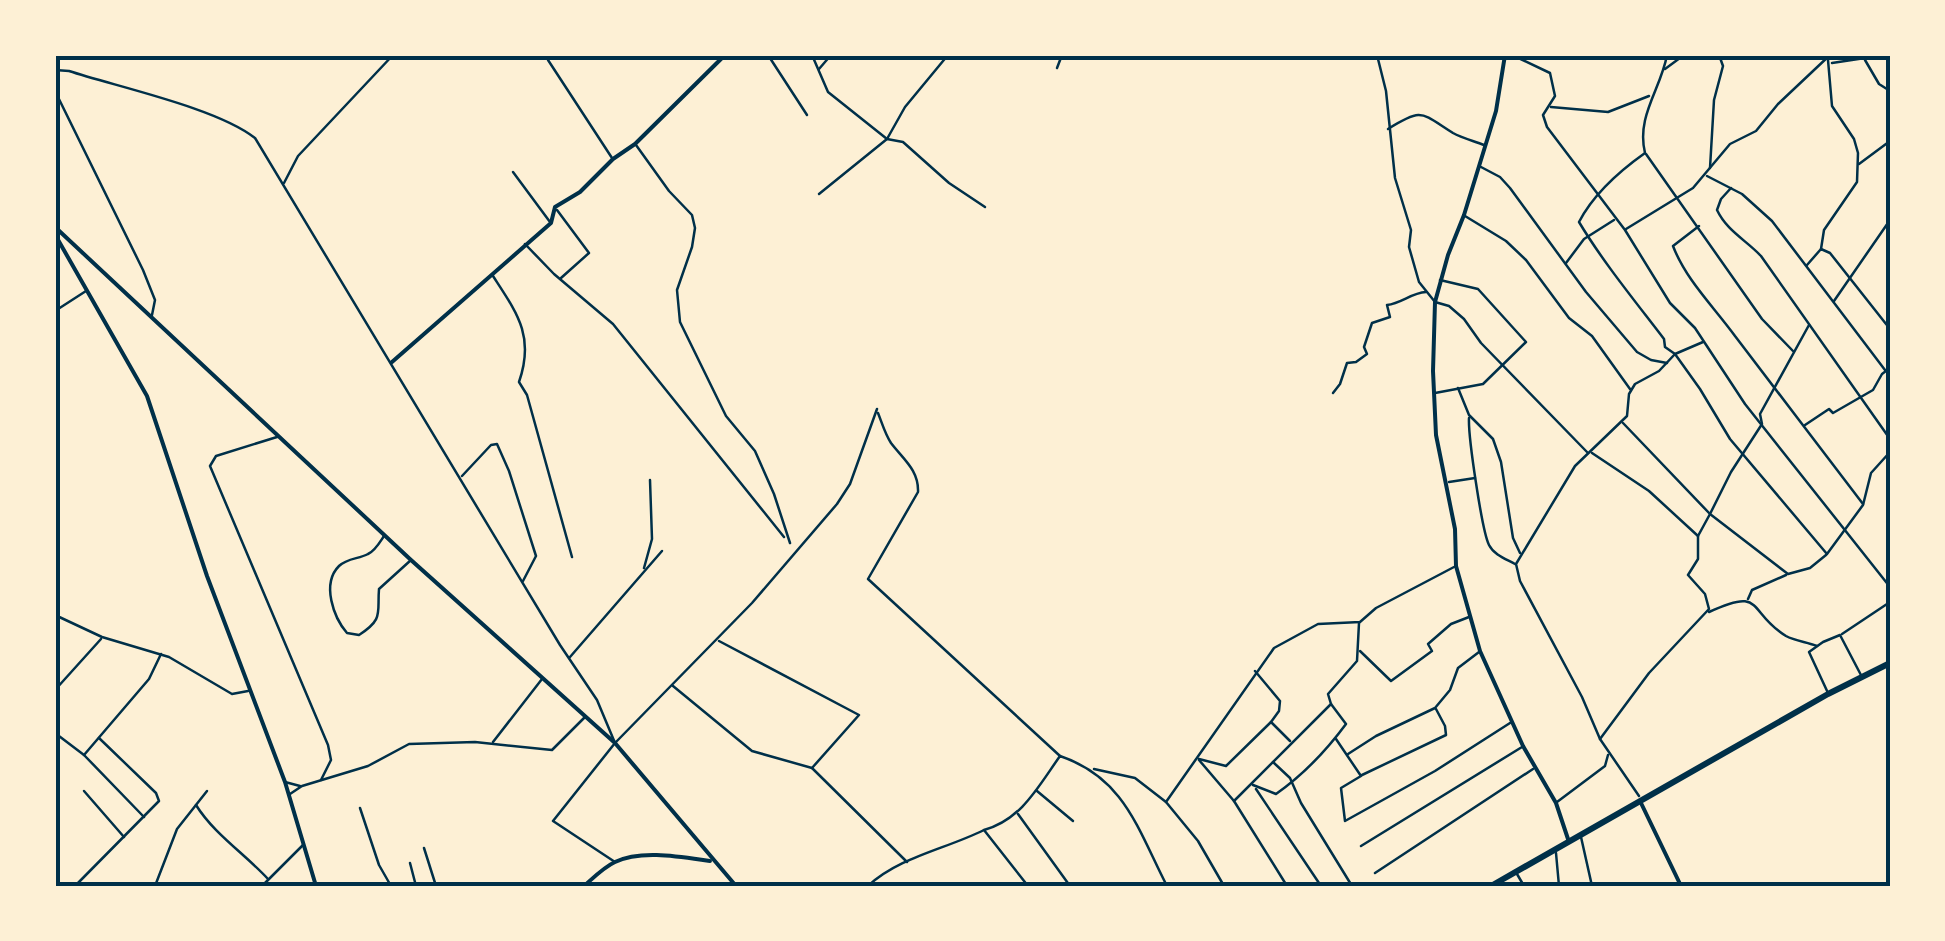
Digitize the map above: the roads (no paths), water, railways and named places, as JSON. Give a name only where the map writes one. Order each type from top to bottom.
[{"type":"highway","points":[[1491,886],[1828,694],[1890,663]]},
{"type":"street","points":[[283,185],[298,156],[393,55]]},
{"type":"street","points":[[392,362],[550,223],[555,206],[580,192],[613,159],[635,144],[725,55]]},
{"type":"street","points":[[768,55],[807,115]]},
{"type":"street","points":[[812,55],[828,92],[887,139],[903,142],[948,183],[985,207]]},
{"type":"street","points":[[818,71],[831,55]]},
{"type":"street","points":[[819,194],[887,139],[896,118],[948,55]]},
{"type":"street","points":[[1057,68],[1062,55]]},
{"type":"street","points":[[1377,55],[1386,91],[1395,178],[1411,230],[1410,247],[1418,282],[1435,302],[1449,306],[1464,319],[1481,343],[1502,361],[1503,367],[1589,453],[1650,491],[1698,536]]},
{"type":"street","points":[[1504,55],[1496,110],[1435,302],[1436,435],[1455,529],[1456,566],[1480,651],[1523,746],[1556,803],[1568,842]]},
{"type":"street","points":[[1512,55],[1550,73],[1555,96],[1544,121],[1625,230],[1670,303],[1695,328],[1819,501],[1847,530],[1890,587]]},
{"type":"street","points":[[1667,55],[1642,129],[1645,153],[1762,319],[1794,352]]},
{"type":"street","points":[[1664,70],[1684,55]]},
{"type":"street","points":[[1710,169],[1714,100],[1723,66],[1719,55]]},
{"type":"street","points":[[1830,63],[1886,55]]},
{"type":"street","points":[[1625,230],[1676,201],[1706,176],[1730,144],[1756,130],[1828,56],[1832,106],[1854,139],[1858,153],[1856,186],[1824,230],[1821,250],[1805,267]]},
{"type":"street","points":[[1864,59],[1879,84],[1890,91]]},
{"type":"street","points":[[548,60],[613,159]]},
{"type":"street","points":[[55,70],[69,70],[159,98],[238,127],[255,138],[606,716],[615,744]]},
{"type":"street","points":[[55,91],[143,270],[155,300],[152,317]]},
{"type":"street","points":[[1550,106],[1608,112],[1651,95]]},
{"type":"street","points":[[1387,129],[1420,113],[1484,145]]},
{"type":"street","points":[[1856,166],[1890,141]]},
{"type":"street","points":[[635,144],[669,192],[692,215],[692,248],[677,290],[680,322],[726,416],[756,451],[792,554]]},
{"type":"street","points":[[1645,153],[1597,196],[1579,222],[1586,238],[1626,285],[1664,339],[1668,352],[1675,354],[1743,454],[1827,554]]},
{"type":"street","points":[[1480,166],[1510,188],[1637,352],[1667,363]]},
{"type":"street","points":[[513,172],[550,223]]},
{"type":"street","points":[[1706,176],[1731,188],[1772,221],[1888,369],[1873,390],[1833,413],[1829,409],[1803,427]]},
{"type":"street","points":[[1731,188],[1718,210],[1721,218],[1761,256],[1890,439]]},
{"type":"street","points":[[555,206],[589,253],[560,279]]},
{"type":"street","points":[[1464,215],[1506,241],[1526,260],[1569,318],[1592,336],[1631,390]]},
{"type":"street","points":[[1566,263],[1586,238],[1615,220]]},
{"type":"street","points":[[1833,302],[1890,220]]},
{"type":"street","points":[[1698,226],[1674,243],[1677,256],[1863,505]]},
{"type":"street","points":[[55,227],[411,560],[615,744],[736,886]]},
{"type":"street","points":[[55,227],[57,238],[147,396],[285,782],[316,886]]},
{"type":"street","points":[[524,244],[613,324],[790,543]]},
{"type":"street","points":[[1821,250],[1837,259],[1890,329]]},
{"type":"street","points":[[492,274],[524,330],[525,365],[520,382],[572,557]]},
{"type":"street","points":[[1434,393],[1483,384],[1526,342],[1478,289],[1440,280]]},
{"type":"street","points":[[55,311],[87,290]]},
{"type":"street","points":[[1332,392],[1340,384],[1346,363],[1368,354],[1364,347],[1372,323],[1390,317],[1387,305],[1428,292]]},
{"type":"street","points":[[1708,613],[1705,594],[1688,575],[1698,559],[1698,536],[1762,424],[1760,414],[1809,325]]},
{"type":"street","points":[[1682,886],[1632,782],[1600,739],[1520,581],[1516,564],[1562,483],[1627,416],[1631,390],[1675,354],[1703,342]]},
{"type":"street","points":[[1458,388],[1469,415],[1469,448],[1490,548],[1516,564]]},
{"type":"street","points":[[615,862],[554,822],[615,744],[718,640],[836,504],[850,484],[877,409],[888,439],[914,470],[919,484],[868,579],[877,592],[1060,756],[1092,769],[1135,778],[1166,802],[1198,841],[1224,886]]},
{"type":"street","points":[[1469,415],[1493,439],[1501,462],[1512,538],[1521,554]]},
{"type":"street","points":[[1622,422],[1710,514],[1788,574]]},
{"type":"street","points":[[280,436],[216,456],[210,462],[328,745],[332,760],[321,780]]},
{"type":"street","points":[[461,477],[491,445],[497,444],[536,556],[523,582]]},
{"type":"street","points":[[1600,739],[1649,673],[1708,613],[1747,600],[1752,590],[1810,568],[1827,554],[1863,505],[1871,473],[1890,452]]},
{"type":"street","points":[[1447,482],[1478,478]]},
{"type":"street","points":[[641,574],[652,539],[650,480]]},
{"type":"street","points":[[385,535],[368,554],[344,562],[334,572],[332,605],[347,633],[360,635],[370,626],[381,611],[379,590],[411,560]]},
{"type":"street","points":[[569,658],[662,550]]},
{"type":"street","points":[[1166,802],[1274,648],[1324,623],[1360,622],[1376,608],[1456,566]]},
{"type":"street","points":[[1747,600],[1787,637],[1817,646]]},
{"type":"street","points":[[1828,694],[1809,652],[1890,602]]},
{"type":"street","points":[[55,616],[102,637],[161,654],[232,694],[250,691]]},
{"type":"street","points":[[1358,648],[1392,681],[1432,651],[1428,644],[1451,624],[1470,616]]},
{"type":"street","points":[[1252,784],[1271,794],[1291,782],[1336,739],[1346,724],[1328,694],[1357,660],[1360,622]]},
{"type":"street","points":[[1840,635],[1863,678]]},
{"type":"street","points":[[55,690],[102,637]]},
{"type":"street","points":[[718,640],[860,715],[812,768]]},
{"type":"street","points":[[1347,755],[1376,736],[1436,708],[1450,690],[1458,668],[1480,651]]},
{"type":"street","points":[[84,755],[149,679],[161,654]]},
{"type":"street","points":[[1198,759],[1226,766],[1280,711],[1280,701],[1255,672]]},
{"type":"street","points":[[492,743],[542,678]]},
{"type":"street","points":[[673,686],[752,752],[812,768],[907,862]]},
{"type":"street","points":[[1234,801],[1331,704]]},
{"type":"street","points":[[1436,708],[1446,726],[1446,736],[1341,788],[1345,821],[1435,772],[1436,767],[1512,722]]},
{"type":"street","points":[[289,796],[302,786],[368,766],[409,744],[492,743],[552,750],[585,717]]},
{"type":"street","points":[[1271,722],[1291,742]]},
{"type":"street","points":[[55,733],[84,755],[144,817]]},
{"type":"street","points":[[76,886],[158,801],[156,793],[99,738]]},
{"type":"street","points":[[1336,739],[1361,776]]},
{"type":"street","points":[[1361,846],[1523,746]]},
{"type":"street","points":[[1556,803],[1605,766],[1608,752]]},
{"type":"street","points":[[868,886],[907,862],[1003,825],[1018,813],[1060,756]]},
{"type":"street","points":[[1198,759],[1234,801],[1287,886]]},
{"type":"street","points":[[1273,762],[1290,778],[1352,886]]},
{"type":"street","points":[[1375,873],[1535,768]]},
{"type":"street","points":[[1092,769],[1120,794],[1167,886]]},
{"type":"street","points":[[285,782],[302,786]]},
{"type":"street","points":[[1252,784],[1321,886]]},
{"type":"street","points":[[1036,790],[1073,820]]},
{"type":"street","points":[[84,791],[126,838]]},
{"type":"street","points":[[155,886],[177,828],[207,791]]},
{"type":"street","points":[[195,804],[206,821],[268,879]]},
{"type":"street","points":[[360,808],[379,865],[391,886]]},
{"type":"street","points":[[1018,813],[1070,886]]},
{"type":"street","points":[[984,830],[1028,886]]},
{"type":"street","points":[[1581,836],[1592,886]]},
{"type":"street","points":[[262,886],[304,844]]},
{"type":"street","points":[[424,848],[436,886]]},
{"type":"street","points":[[1556,850],[1559,886]]},
{"type":"street","points":[[584,886],[615,862],[644,856],[713,862]]},
{"type":"street","points":[[410,864],[416,886]]},
{"type":"street","points":[[1516,872],[1524,886]]}]
